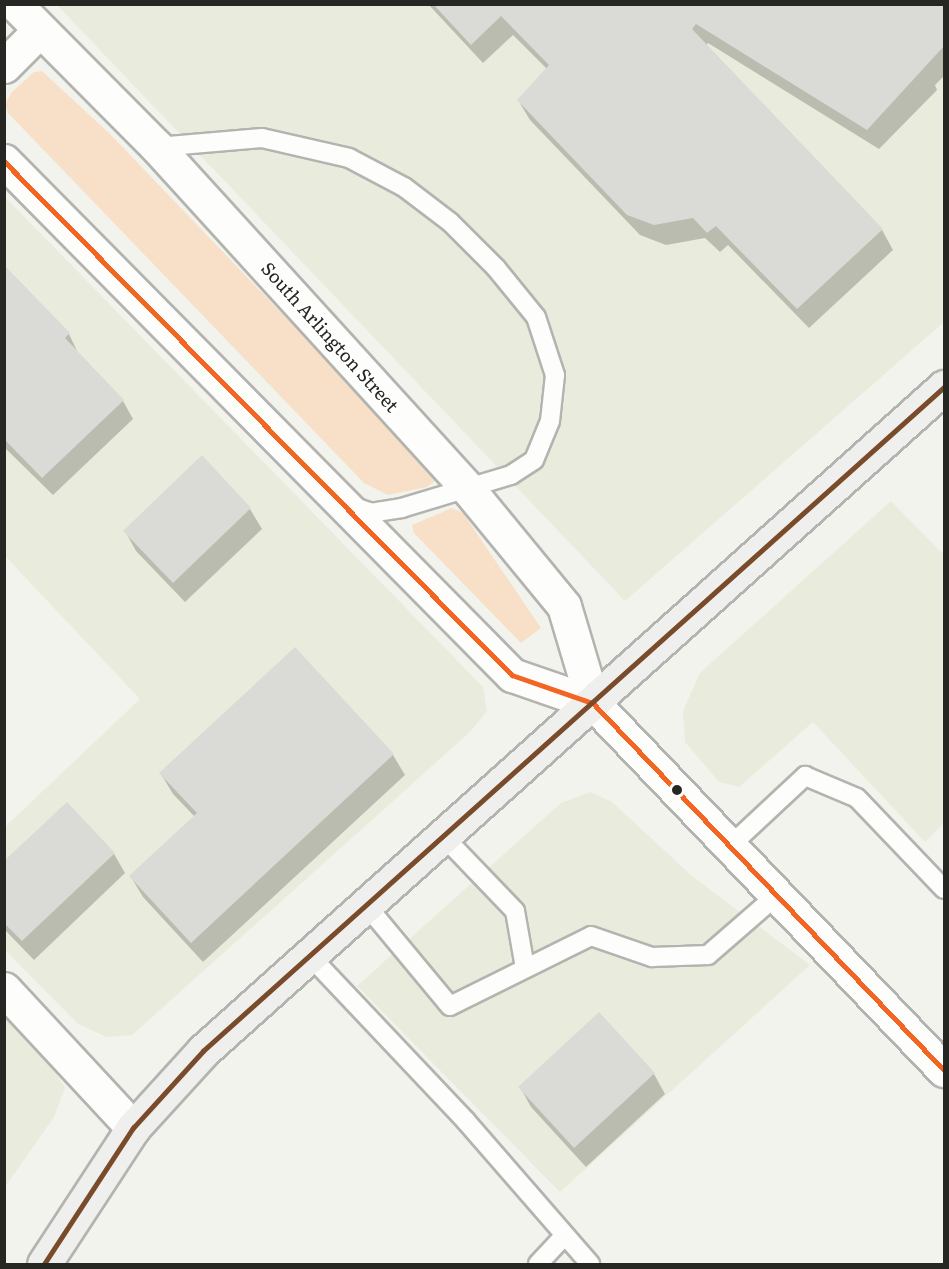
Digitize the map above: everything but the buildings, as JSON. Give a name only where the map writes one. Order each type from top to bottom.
[{"type":"main road","points":[[44,1264],[133,1128],[203,1051],[945,387]]},
{"type":"street","name":"South Arlington Street","points":[[15,4],[157,147],[468,489],[564,606],[593,703]]},
{"type":"street","points":[[4,6],[40,30],[4,66]]},
{"type":"street","points":[[4,160],[336,500],[512,675],[593,703],[945,1070]]},
{"type":"street","points":[[4,989],[133,1128]]},
{"type":"lane","points":[[157,147],[262,138],[349,158],[404,187],[450,222],[496,267],[537,317],[550,353],[554,400],[542,446],[534,460],[512,475],[468,489],[372,513],[336,500]]},
{"type":"lane","points":[[730,846],[806,776],[857,798],[945,889]]},
{"type":"lane","points":[[443,836],[515,911],[525,968]]},
{"type":"lane","points":[[366,905],[450,1006],[591,936],[652,957],[708,955],[777,895]]},
{"type":"lane","points":[[310,956],[465,1120],[590,1264]]},
{"type":"lane","points":[[538,1264],[564,1236]]},
{"type":"shaded area","points":[[57,5],[944,5],[944,322],[625,601]]},
{"type":"shaded area","points":[[42,71],[110,134],[430,468],[436,480],[427,487],[388,495],[364,483],[8,113],[5,104],[12,92],[34,72]]},
{"type":"shaded area","points":[[4,196],[483,687],[487,711],[470,732],[132,1035],[107,1037],[78,1024],[5,950],[5,827],[140,699],[5,556]]},
{"type":"shaded area","points":[[891,501],[944,555],[944,823],[925,842],[813,722],[739,787],[719,782],[685,742],[683,711],[700,673]]},
{"type":"shaded area","points":[[452,508],[463,513],[541,628],[521,643],[414,533],[412,525]]},
{"type":"shaded area","points":[[590,792],[612,802],[692,876],[810,965],[560,1192],[357,986],[561,803]]},
{"type":"shaded area","points":[[5,1016],[49,1063],[65,1088],[54,1117],[5,1187]]},
{"type":"transit line","points":[[4,161],[512,675],[593,703],[944,1070]]},
{"type":"transit line","points":[[44,1264],[133,1128],[203,1051],[944,387]]}]
